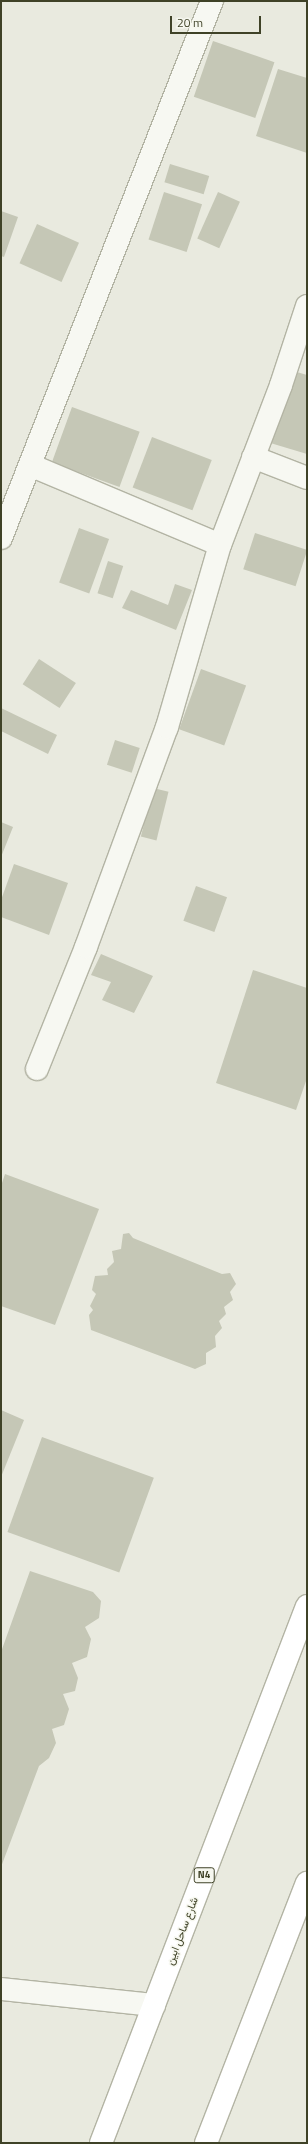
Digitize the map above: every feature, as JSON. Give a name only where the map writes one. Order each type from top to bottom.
[{"type":"highway","name":"شارع ساحل ابين","points":[[101,2143],[307,1606]]},
{"type":"highway","points":[[206,2143],[307,1883]]},
{"type":"street","points":[[1,538],[212,1]]},
{"type":"street","points":[[37,1069],[86,947],[167,726],[220,545],[307,306]]},
{"type":"street","points":[[253,457],[307,478]]},
{"type":"street","points":[[30,465],[220,545]]},
{"type":"street","points":[[1,1989],[154,2005]]},
{"type":"building","points":[[213,41],[274,62],[255,118],[194,97]]},
{"type":"building","points":[[278,69],[307,78],[307,153],[256,136]]},
{"type":"building","points":[[170,164],[209,176],[204,194],[164,182]]},
{"type":"building","points":[[164,192],[202,204],[187,252],[149,240]]},
{"type":"building","points":[[218,192],[240,202],[219,248],[197,239]]},
{"type":"building","points":[[1,211],[18,217],[4,257],[1,256]]},
{"type":"building","points":[[37,224],[79,243],[62,282],[20,263]]},
{"type":"building","points":[[290,370],[307,375],[307,454],[267,442]]},
{"type":"building","points":[[72,407],[140,432],[119,487],[52,462]]},
{"type":"building","points":[[152,437],[212,460],[192,510],[133,487]]},
{"type":"building","points":[[79,528],[109,539],[89,593],[59,583]]},
{"type":"building","points":[[255,533],[307,550],[296,586],[243,569]]},
{"type":"building","points":[[108,561],[123,566],[113,598],[97,593]]},
{"type":"building","points":[[175,584],[192,590],[176,630],[122,608],[131,590],[168,605]]},
{"type":"building","points":[[39,659],[76,683],[60,708],[23,684]]},
{"type":"building","points":[[201,669],[246,685],[224,746],[179,729]]},
{"type":"building","points":[[1,708],[57,735],[48,754],[1,731]]},
{"type":"building","points":[[115,740],[140,748],[132,773],[107,765]]},
{"type":"building","points":[[153,788],[169,792],[156,840],[141,837]]},
{"type":"building","points":[[1,822],[13,827],[1,857]]},
{"type":"building","points":[[14,864],[68,883],[49,935],[1,917],[1,900]]},
{"type":"building","points":[[196,886],[227,897],[214,932],[183,921]]},
{"type":"building","points":[[101,954],[153,976],[134,1013],[102,1000],[111,982],[91,975]]},
{"type":"building","points":[[253,970],[307,988],[307,1078],[296,1110],[216,1083]]},
{"type":"building","points":[[5,1174],[99,1209],[55,1325],[1,1306],[1,1186]]},
{"type":"building","points":[[129,1233],[133,1238],[222,1274],[230,1273],[236,1284],[230,1292],[233,1300],[224,1307],[226,1314],[219,1321],[222,1328],[215,1336],[216,1347],[206,1353],[206,1364],[195,1369],[91,1330],[89,1315],[93,1310],[90,1306],[96,1294],[92,1290],[95,1276],[108,1275],[107,1269],[114,1262],[112,1251],[121,1249],[123,1234]]},
{"type":"building","points":[[1,1410],[24,1420],[1,1477]]},
{"type":"building","points":[[42,1437],[154,1478],[119,1573],[7,1532]]},
{"type":"building","points":[[30,1571],[93,1592],[101,1601],[99,1618],[85,1627],[91,1639],[87,1657],[72,1663],[78,1678],[75,1691],[63,1694],[69,1709],[64,1725],[52,1729],[56,1743],[49,1758],[39,1766],[1,1867],[1,1652]]}]
